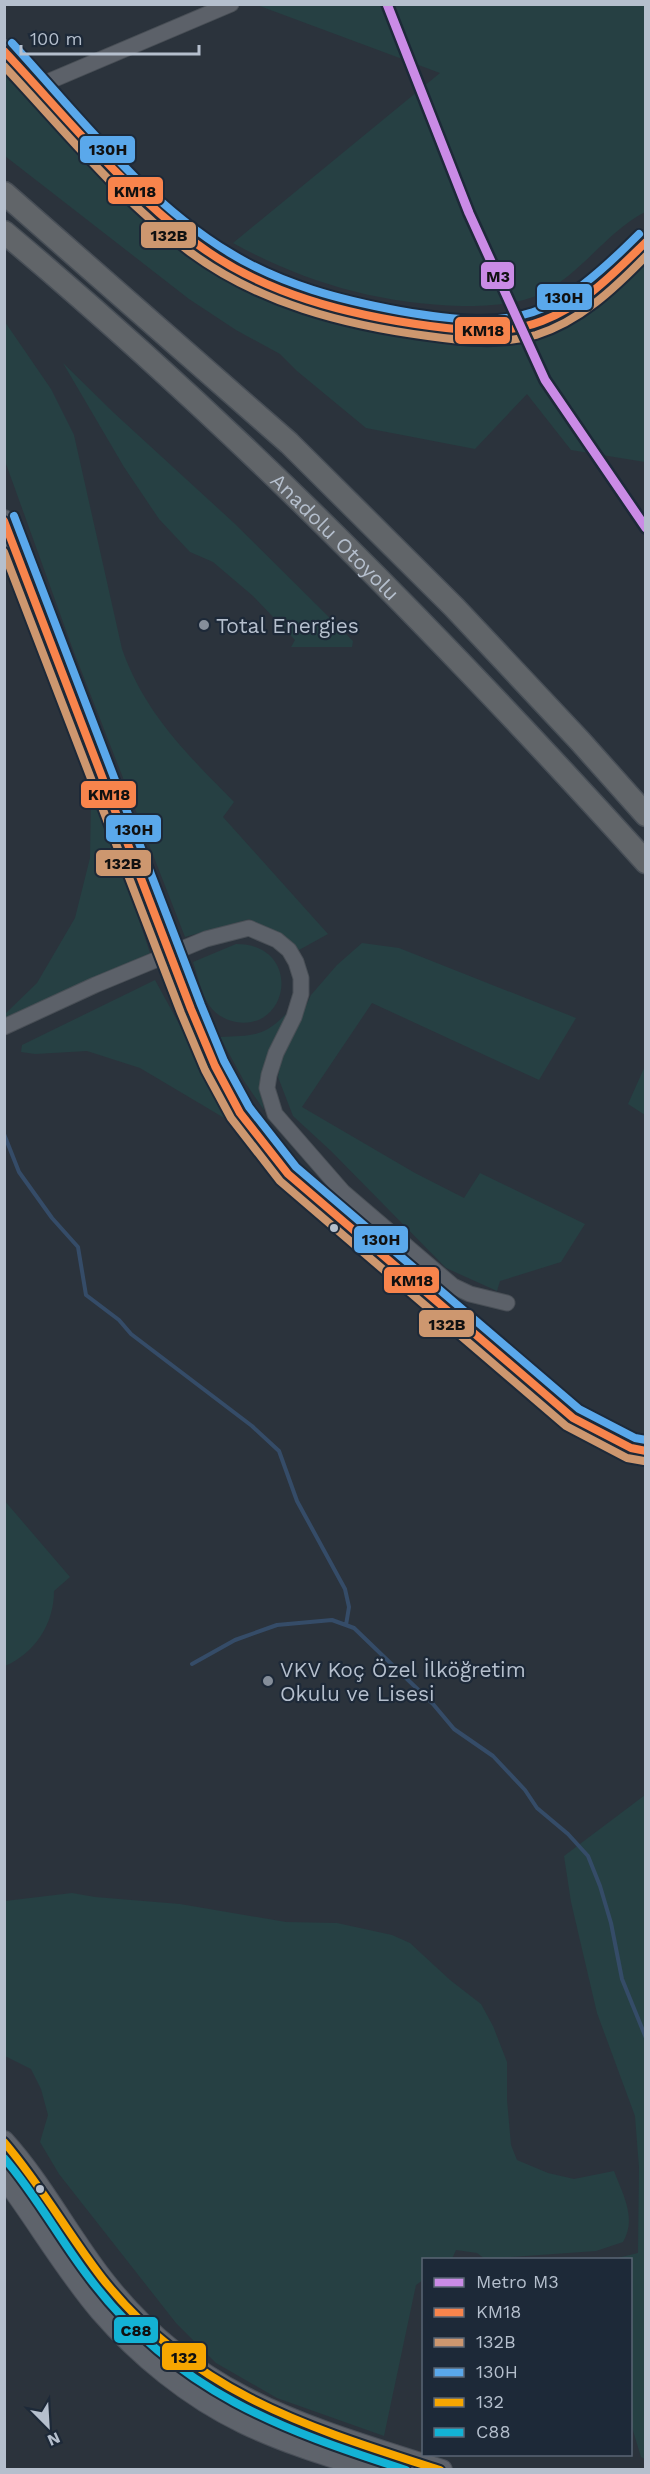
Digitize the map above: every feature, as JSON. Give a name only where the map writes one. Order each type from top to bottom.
[{"type":"highway","name":"Anadolu Otoyolu","points":[[4,193],[289,443],[454,607],[580,741],[645,815]]},
{"type":"highway","name":"Anadolu Otoyolu","points":[[4,232],[107,320],[211,414],[322,521],[516,719],[645,862]]},
{"type":"main road","points":[[4,50],[162,215],[198,245],[243,274],[296,296],[355,314],[465,330],[502,329],[541,322],[575,306],[602,286],[645,241]]},
{"type":"main road","points":[[4,520],[191,1010],[215,1066],[240,1113],[288,1174],[573,1418],[632,1448],[645,1451]]},
{"type":"main road","points":[[4,2141],[31,2175],[87,2257],[125,2305],[145,2326],[198,2370],[242,2397],[285,2418],[442,2469]]},
{"type":"main road","points":[[4,2177],[99,2309],[143,2354],[216,2409],[339,2464],[372,2469]]},
{"type":"street","points":[[38,86],[231,4]]},
{"type":"street","points":[[4,1027],[95,985],[206,939],[249,928],[277,940],[289,950],[296,962],[301,978],[301,994],[294,1017],[276,1053],[269,1074],[267,1088],[275,1114],[343,1192],[453,1286],[471,1294],[507,1303]]},
{"type":"green space","points":[[257,5],[645,5],[645,212],[619,230],[559,283],[536,296],[494,305],[432,304],[372,296],[315,280],[233,243],[440,73]]},
{"type":"green space","points":[[4,70],[163,239],[243,291],[335,320],[440,338],[539,338],[587,311],[645,258],[645,462],[571,450],[527,394],[475,449],[366,428],[280,354],[236,330],[189,299],[5,156]]},
{"type":"green space","points":[[5,322],[51,389],[74,435],[122,649],[131,672],[169,732],[234,802],[223,817],[328,934],[299,950],[280,934],[249,919],[185,937],[72,647],[5,461]]},
{"type":"green space","points":[[63,363],[234,523],[353,641],[352,647],[291,647],[295,640],[253,596],[213,562],[190,552],[159,519],[124,467]]},
{"type":"green space","points":[[96,791],[150,953],[5,1021],[5,1014],[37,983],[75,918],[90,858],[91,800]]},
{"type":"green space","points":[[362,943],[399,948],[576,1018],[539,1080],[372,1003],[302,1107],[415,1173],[464,1198],[480,1173],[585,1224],[561,1262],[500,1281],[497,1291],[446,1268],[331,1151],[293,1116],[278,1077],[282,1056],[311,995],[337,965]]},
{"type":"green space","points":[[236,944],[257,948],[272,957],[280,971],[281,986],[278,1001],[268,1014],[254,1021],[232,1021],[214,1011],[204,995],[193,962]]},
{"type":"green space","points":[[155,980],[231,1122],[140,1068],[87,1051],[35,1054],[21,1052],[22,1045]]},
{"type":"green space","points":[[287,1013],[269,1056],[260,1089],[264,1110],[244,1081],[220,1037],[257,1034],[271,1027]]},
{"type":"green space","points":[[645,1066],[645,1115],[628,1104]]},
{"type":"green space","points":[[4,1500],[70,1577],[54,1591],[51,1615],[41,1636],[25,1653],[5,1666]]},
{"type":"green space","points":[[645,1795],[645,2459],[641,2457],[632,2427],[632,2258],[617,2258],[638,2253],[639,2167],[635,2116],[597,2013],[571,1902],[564,1856]]},
{"type":"green space","points":[[72,1893],[180,1904],[286,1922],[337,1923],[392,1935],[410,1943],[450,1980],[481,2004],[493,2026],[507,2062],[507,2100],[511,2145],[517,2160],[548,2173],[574,2179],[614,2171],[629,2215],[627,2233],[623,2242],[596,2251],[484,2258],[477,2253],[456,2250],[452,2258],[422,2258],[422,2281],[416,2285],[384,2436],[277,2398],[216,2363],[176,2323],[59,2174],[40,2142],[48,2115],[41,2089],[31,2069],[5,2056],[5,1901]]},
{"type":"green space","points":[[11,2162],[153,2344],[418,2469],[397,2469],[280,2428],[208,2392],[174,2370],[143,2344],[99,2297],[14,2176],[9,2164]]},
{"type":"waterway","points":[[4,1134],[19,1172],[52,1218],[78,1247],[86,1295],[119,1320],[131,1334],[252,1426],[279,1451],[297,1501],[345,1589],[349,1607],[346,1625]]},
{"type":"waterway","points":[[192,1664],[235,1640],[277,1625],[332,1620],[354,1628],[433,1704],[454,1729],[493,1756],[525,1790],[537,1808],[568,1834],[588,1856],[611,1923],[622,1979],[646,2038]]},
{"type":"metro line","name":"M3","points":[[387,4],[469,213],[545,380],[646,528]]},
{"type":"transit line","name":"130H","points":[[12,43],[114,156],[169,209],[230,253],[270,274],[312,290],[378,307],[441,317],[476,320],[506,318],[533,312],[558,301],[583,285],[639,234]]},
{"type":"transit line","name":"KM18","points":[[4,51],[96,152],[170,223],[223,261],[250,276],[308,300],[368,316],[430,326],[472,330],[515,328],[542,321],[572,306],[598,287],[646,242]]},
{"type":"transit line","name":"132B","points":[[4,66],[93,164],[164,232],[217,270],[244,285],[303,309],[365,325],[441,338],[468,341],[523,338],[552,329],[582,313],[609,292],[646,256]]},
{"type":"transit line","name":"130H","points":[[14,516],[201,1005],[224,1061],[249,1107],[296,1167],[579,1409],[635,1438],[646,1440]]},
{"type":"transit line","name":"KM18","points":[[4,521],[191,1009],[215,1066],[240,1113],[288,1174],[573,1418],[631,1448],[646,1451]]},
{"type":"transit line","name":"132B","points":[[4,552],[181,1013],[205,1070],[231,1118],[280,1181],[566,1426],[627,1458],[644,1461]]},
{"type":"transit line","name":"132","points":[[4,2142],[30,2175],[102,2278],[137,2318],[174,2350],[214,2378],[255,2401],[299,2421],[440,2470]]},
{"type":"transit line","name":"C88","points":[[4,2158],[94,2284],[126,2321],[160,2353],[196,2379],[274,2422],[406,2470]]},
{"type":"place","name":"Total Energies","points":[[204,625]]},
{"type":"place","name":"VKV Koç Özel İlköğretim Okulu ve Lisesi","points":[[268,1681]]}]
